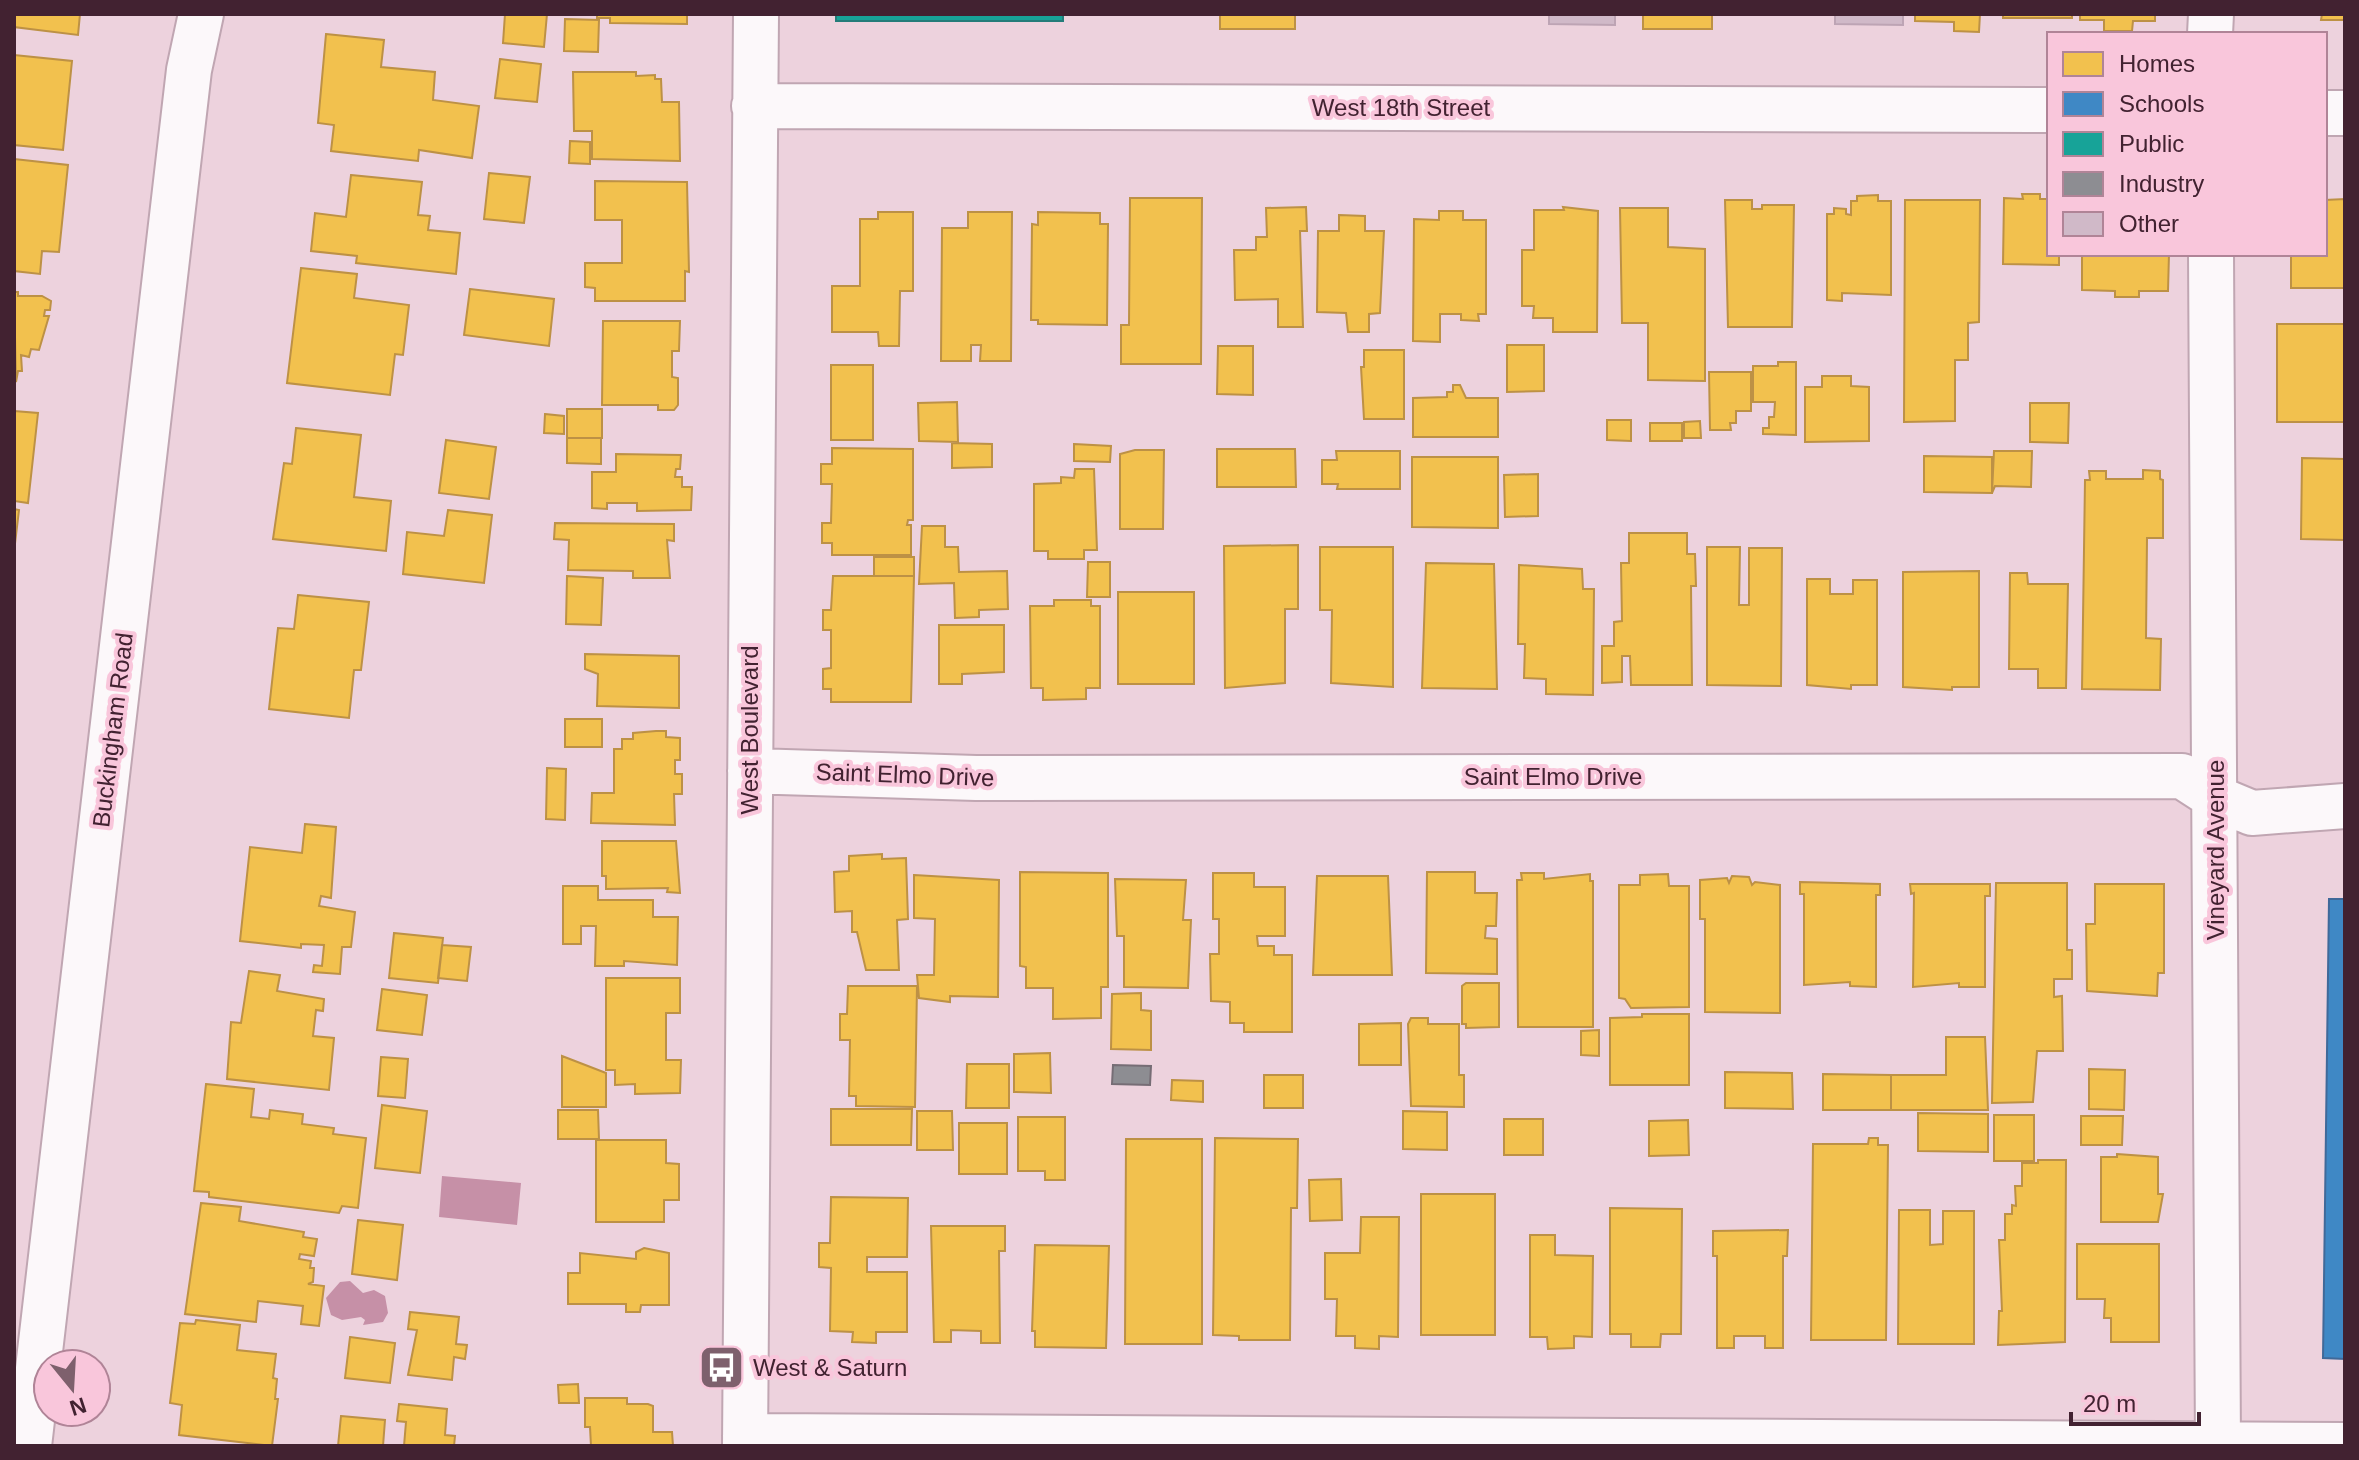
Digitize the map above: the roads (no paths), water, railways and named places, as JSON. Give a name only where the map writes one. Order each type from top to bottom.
[{"type":"street","name":"Buckingham Road","points":[[29,1446],[189,70],[201,14]]},
{"type":"street","name":"West Boulevard","points":[[745,1441],[756,14]]},
{"type":"street","name":"West 18th Street","points":[[754,106],[2047,110]]},
{"type":"street","name":"Vineyard Avenue","points":[[2211,256],[2218,1445]]},
{"type":"street","name":"Saint Elmo Drive","points":[[750,771],[976,778],[2182,776],[2216,798],[2252,813],[2345,806]]},
{"type":"street","points":[[745,1441],[2345,1445]]},
{"type":"place","name":"West & Saturn","points":[[722,1368]]}]
